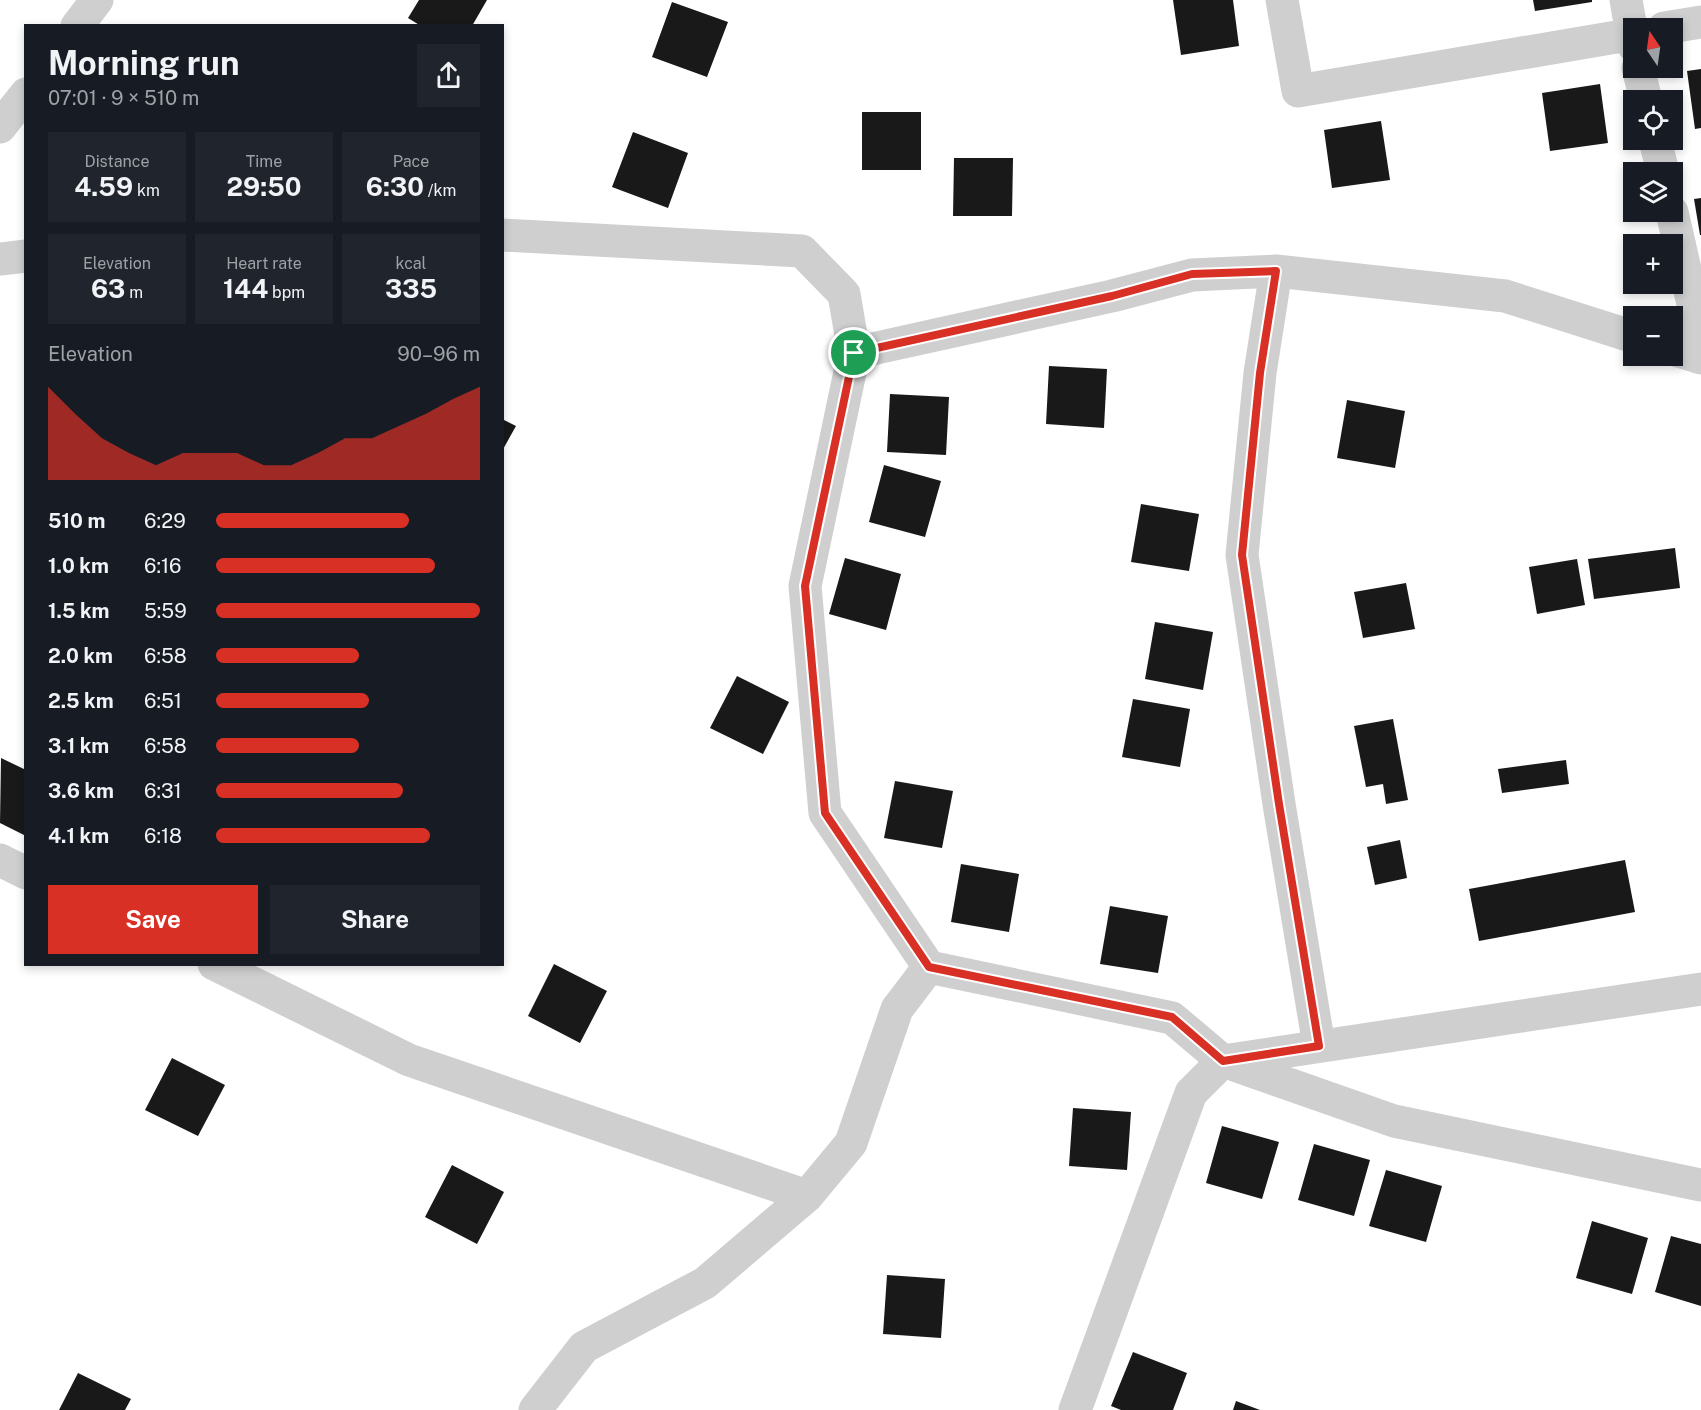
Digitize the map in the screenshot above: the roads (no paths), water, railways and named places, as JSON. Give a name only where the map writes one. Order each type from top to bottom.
[{"type":"street","points":[[79,24],[97,0]]},
{"type":"street","points":[[1282,0],[1298,91],[1623,40]]},
{"type":"street","points":[[1626,0],[1629,18]]},
{"type":"street","points":[[1683,25],[1701,22]]},
{"type":"street","points":[[0,127],[24,97]]},
{"type":"street","points":[[1674,222],[1701,339]]},
{"type":"street","points":[[504,235],[802,251],[844,294],[854,353],[805,586],[825,813],[929,967],[1172,1017],[1223,1061],[1394,1120],[1701,1185]]},
{"type":"street","points":[[0,259],[24,256]]},
{"type":"street","points":[[854,353],[1112,296],[1192,274],[1276,271],[1505,296],[1623,334]]},
{"type":"street","points":[[1276,271],[1260,373],[1242,555],[1281,816],[1319,1046]]},
{"type":"street","points":[[1683,352],[1701,358]]},
{"type":"street","points":[[0,860],[24,872]]},
{"type":"street","points":[[218,966],[409,1060],[807,1196]]},
{"type":"street","points":[[535,1410],[584,1347],[705,1283],[807,1196],[851,1143],[897,1010],[929,967]]},
{"type":"street","points":[[1075,1410],[1191,1093],[1223,1061],[1701,989]]}]
